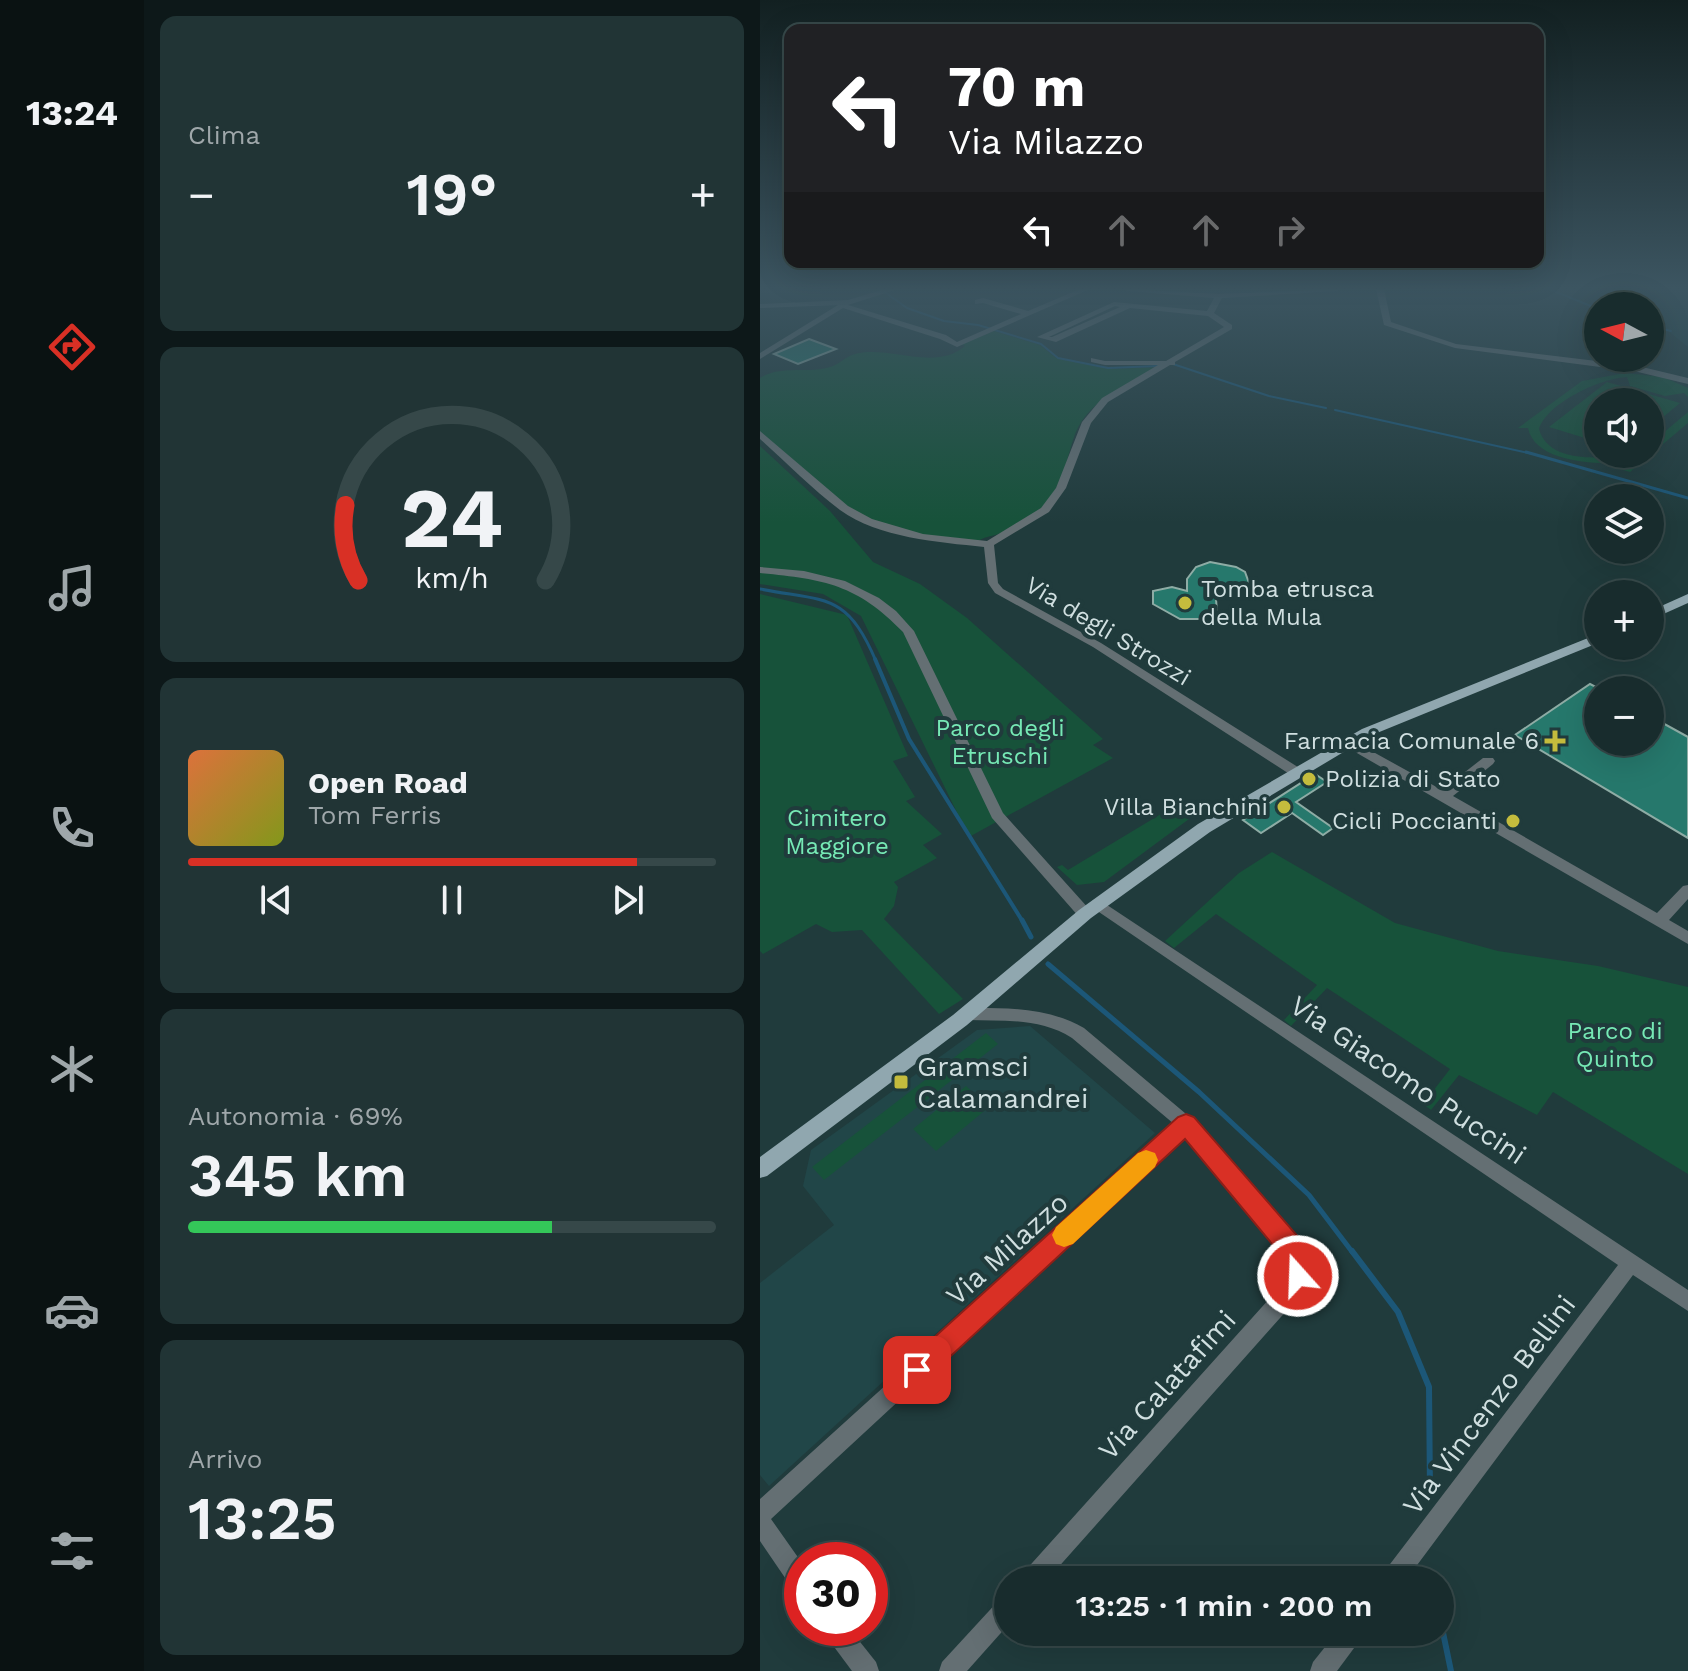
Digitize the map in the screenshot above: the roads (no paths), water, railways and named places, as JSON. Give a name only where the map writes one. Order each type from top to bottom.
[{"type":"main road","points":[[1664,609],[1688,598]]},
{"type":"main road","points":[[760,1169],[967,1014],[1091,909],[1188,838],[1296,772],[1382,725],[1448,702],[1584,644]]},
{"type":"main road","points":[[760,1159],[783,1149]]},
{"type":"street","points":[[760,434],[844,508],[868,521],[922,537],[989,544],[1045,510],[1061,488],[1087,422],[1105,400],[1165,367]]},
{"type":"street","points":[[1624,367],[1688,381]]},
{"type":"street","name":"Via degli Strozzi","points":[[989,544],[993,583],[999,591],[1097,645],[1296,772]]},
{"type":"street","name":"Via Giacomo Puccini","points":[[760,570],[820,577],[847,584],[871,595],[893,614],[908,631],[983,788],[1008,831],[1091,909],[1688,1301]]},
{"type":"street","points":[[1348,742],[1688,938]]},
{"type":"street","points":[[1443,797],[1488,761]]},
{"type":"street","points":[[1659,921],[1688,890]]},
{"type":"street","name":"Via Calatafimi","points":[[967,1014],[1032,1016],[1064,1024],[1186,1124],[1291,1247],[1299,1264],[1298,1276],[1290,1292],[1045,1566]]},
{"type":"street","name":"Via Milazzo","points":[[760,1514],[1186,1124]]},
{"type":"street","name":"Via Vincenzo Bellini","points":[[1403,1566],[1630,1264]]},
{"type":"street","points":[[760,1522],[784,1557]]},
{"type":"street","points":[[951,1671],[994,1623]]},
{"type":"street","points":[[848,1646],[867,1671]]},
{"type":"street","points":[[1322,1671],[1341,1646]]},
{"type":"waterway","points":[[1103,367],[1133,367]]},
{"type":"waterway","points":[[1182,367],[1269,396],[1326,408]]},
{"type":"waterway","points":[[1335,410],[1533,454]]},
{"type":"waterway","points":[[1526,452],[1688,498]]},
{"type":"waterway","points":[[760,589],[818,599],[844,611],[855,622],[875,659]]},
{"type":"waterway","points":[[875,659],[909,739],[1023,922]]},
{"type":"waterway","points":[[1022,920],[1031,937]]},
{"type":"waterway","points":[[1048,964],[1199,1092],[1309,1195],[1353,1253]]},
{"type":"waterway","points":[[1352,1251],[1398,1312],[1429,1387],[1430,1492]]},
{"type":"waterway","points":[[1446,1646],[1451,1671]]},
{"type":"place","name":"Tomba etrusca della Mula","points":[[1185,603]]},
{"type":"place","name":"Farmacia Comunale 6","points":[[1555,741]]},
{"type":"place","name":"Polizia di Stato","points":[[1309,779]]},
{"type":"place","name":"Villa Bianchini","points":[[1284,807]]},
{"type":"place","name":"Cicli Poccianti","points":[[1513,821]]},
{"type":"place","name":"Gramsci Calamandrei","points":[[901,1082]]},
{"type":"park label","name":"Parco degli Etruschi","points":[[1000,742]]},
{"type":"park label","name":"Cimitero Maggiore","points":[[837,832]]},
{"type":"park label","name":"Parco di Quinto","points":[[1615,1045]]}]
